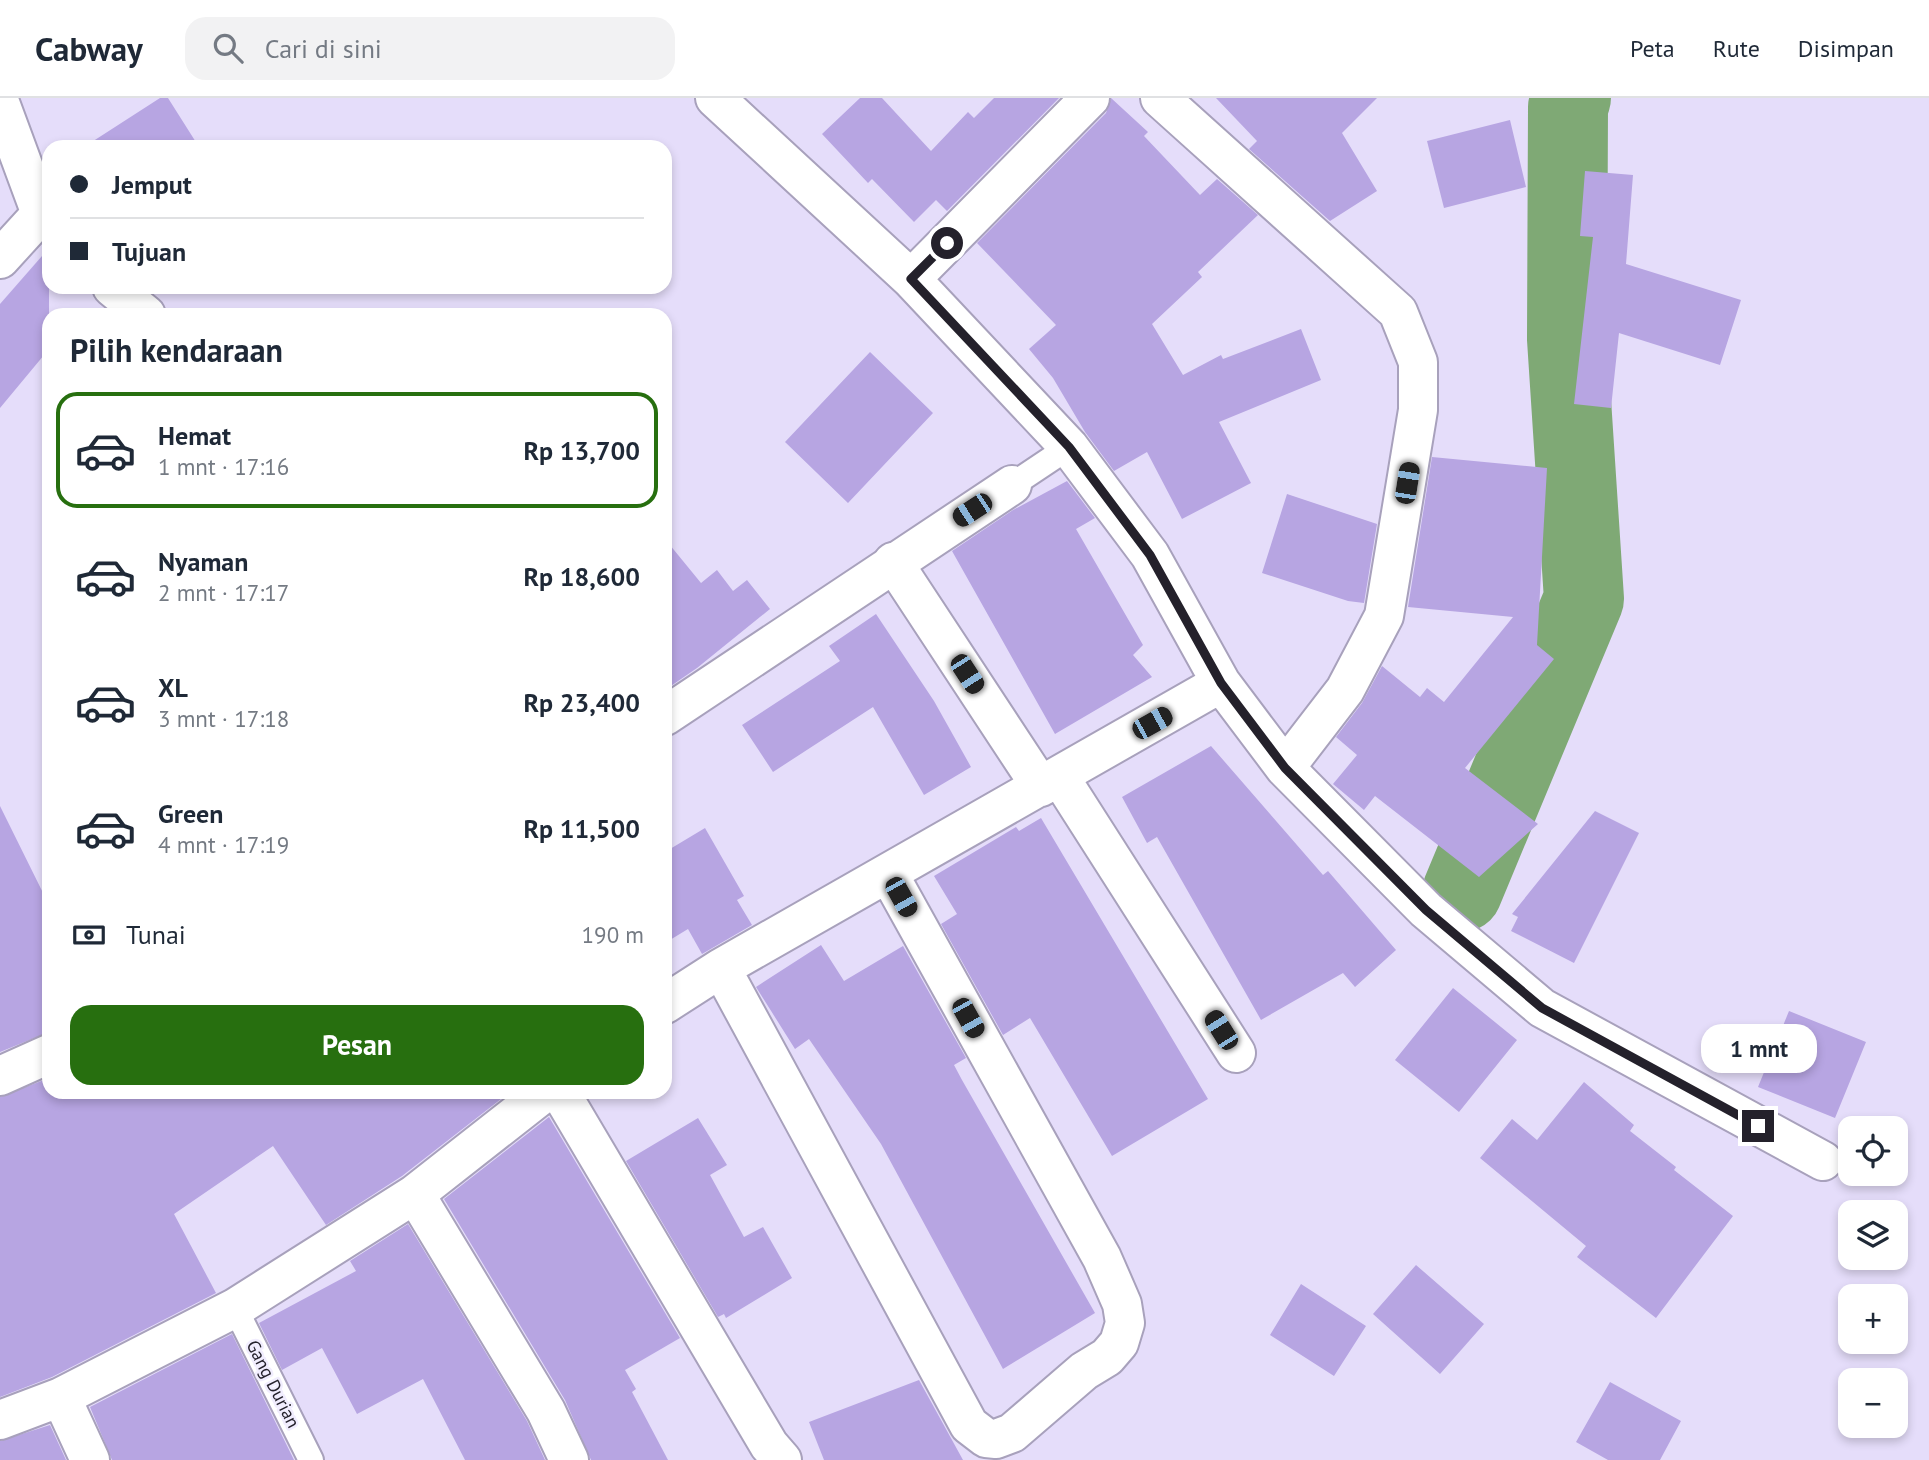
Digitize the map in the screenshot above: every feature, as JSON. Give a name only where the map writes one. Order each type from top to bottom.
[{"type":"street","points":[[715,98],[911,279],[1069,447],[1150,555],[1221,683],[1285,768],[1426,910],[1542,1008],[1823,1161]]},
{"type":"street","points":[[911,279],[1090,98]]},
{"type":"street","points":[[1160,98],[1398,312],[1418,362],[1418,410],[1384,616],[1345,690],[1285,768]]},
{"type":"street","points":[[0,103],[42,211]]},
{"type":"street","points":[[0,259],[42,222]]},
{"type":"street","points":[[120,294],[138,308]]},
{"type":"street","points":[[672,711],[1012,485]]},
{"type":"street","points":[[894,562],[1050,781],[1236,1053]]},
{"type":"street","points":[[672,1000],[721,968],[1221,683]]},
{"type":"street","points":[[721,968],[969,1425],[986,1438],[996,1439],[1012,1433],[1084,1371],[1107,1357],[1123,1335],[1122,1304],[1102,1258],[888,873]]},
{"type":"street","points":[[0,1076],[42,1057]]},
{"type":"street","points":[[0,1420],[61,1397],[235,1308],[415,1194],[536,1099]]},
{"type":"street","points":[[564,1099],[769,1445],[782,1460]]},
{"type":"street","points":[[415,1194],[546,1411],[569,1460]]},
{"type":"street","points":[[61,1397],[90,1460]]},
{"type":"lane","points":[[1012,485],[1069,447]]},
{"type":"lane","name":"Gang Durian","points":[[235,1308],[311,1460]]},
{"type":"building","points":[[160,98],[168,98],[195,140],[95,140]]},
{"type":"building","points":[[860,98],[882,98],[931,151],[968,112],[974,118],[994,98],[1059,98],[947,211],[936,200],[914,222],[872,179],[868,183],[822,134]]},
{"type":"building","points":[[1111,98],[1148,132],[1144,136],[1200,195],[1217,179],[1258,215],[1198,272],[1202,277],[1152,324],[1183,375],[1221,355],[1223,359],[1301,329],[1321,380],[1219,422],[1251,483],[1182,519],[1147,452],[1114,471],[1085,432],[1053,378],[1029,349],[1056,325],[977,243],[1106,113]]},
{"type":"building","points":[[1216,98],[1377,98],[1342,133],[1377,191],[1330,221],[1249,149],[1257,141]]},
{"type":"building","points":[[1510,120],[1526,187],[1444,208],[1427,141]]},
{"type":"building","points":[[1585,171],[1633,175],[1626,264],[1741,300],[1720,365],[1619,333],[1611,408],[1574,404],[1593,237],[1580,236]]},
{"type":"building","points":[[42,256],[42,294],[49,294],[49,308],[42,308],[42,357],[0,408],[0,304]]},
{"type":"building","points":[[870,352],[933,413],[848,503],[785,442]]},
{"type":"building","points":[[1432,457],[1547,468],[1537,645],[1554,659],[1465,768],[1538,824],[1479,877],[1375,796],[1364,810],[1333,784],[1357,755],[1336,737],[1362,703],[1382,666],[1420,697],[1427,688],[1444,702],[1513,617],[1408,607]]},
{"type":"building","points":[[1067,481],[1095,518],[1076,529],[1143,645],[1133,655],[1152,677],[1055,734],[952,551],[1013,510]]},
{"type":"building","points":[[1287,494],[1377,524],[1364,603],[1348,601],[1262,573]]},
{"type":"building","points":[[672,548],[701,583],[717,570],[733,591],[747,580],[770,609],[672,685]]},
{"type":"building","points":[[876,614],[934,701],[971,767],[924,795],[873,707],[773,772],[742,725],[840,661],[829,646]]},
{"type":"building","points":[[1211,746],[1323,875],[1328,871],[1396,950],[1355,987],[1343,973],[1261,1020],[1157,837],[1147,843],[1122,797]]},
{"type":"building","points":[[0,806],[42,891],[42,1035],[0,1052]]},
{"type":"building","points":[[1595,811],[1639,833],[1574,963],[1511,931],[1518,917],[1512,914]]},
{"type":"building","points":[[1041,818],[1208,1099],[1112,1156],[1030,1018],[1003,1035],[941,924],[957,914],[934,876],[1016,827],[1019,831]]},
{"type":"building","points":[[705,828],[744,896],[737,900],[752,925],[702,954],[688,929],[672,939],[672,848]]},
{"type":"building","points":[[821,945],[844,981],[903,946],[966,1058],[954,1065],[1095,1313],[1003,1369],[881,1144],[809,1039],[795,1049],[756,987]]},
{"type":"building","points":[[1453,988],[1517,1040],[1459,1112],[1395,1060]]},
{"type":"building","points":[[1789,1011],[1866,1042],[1835,1118],[1758,1087]]},
{"type":"building","points":[[42,1081],[42,1099],[501,1099],[402,1176],[326,1225],[273,1146],[174,1214],[216,1293],[52,1377],[0,1397],[0,1097]]},
{"type":"building","points":[[1584,1082],[1634,1125],[1630,1131],[1733,1216],[1656,1318],[1577,1257],[1586,1246],[1480,1158],[1512,1119],[1537,1140]]},
{"type":"building","points":[[549,1117],[680,1338],[625,1370],[636,1389],[632,1392],[668,1460],[591,1460],[565,1400],[444,1199]]},
{"type":"building","points":[[698,1118],[727,1165],[710,1175],[744,1237],[763,1227],[792,1278],[726,1318],[724,1314],[718,1317],[626,1161]]},
{"type":"building","points":[[408,1224],[527,1421],[545,1460],[465,1460],[423,1379],[357,1414],[322,1348],[282,1370],[259,1323],[356,1271],[350,1261]]},
{"type":"building","points":[[1416,1265],[1484,1324],[1440,1374],[1373,1314]]},
{"type":"building","points":[[1301,1284],[1366,1326],[1334,1376],[1270,1335]]},
{"type":"building","points":[[232,1334],[294,1460],[112,1460],[90,1407]]},
{"type":"building","points":[[919,1380],[963,1460],[824,1460],[809,1422]]},
{"type":"building","points":[[1610,1382],[1681,1421],[1660,1460],[1608,1460],[1576,1442]]},
{"type":"building","points":[[50,1425],[66,1460],[0,1460],[0,1441]]},
{"type":"waterway","points":[[1462,892],[1584,599],[1567,339],[1568,107],[1571,98]]},
{"type":"route","points":[[947,243],[911,279],[1069,447],[1150,555],[1221,683],[1285,768],[1426,910],[1542,1008],[1758,1126]]}]
